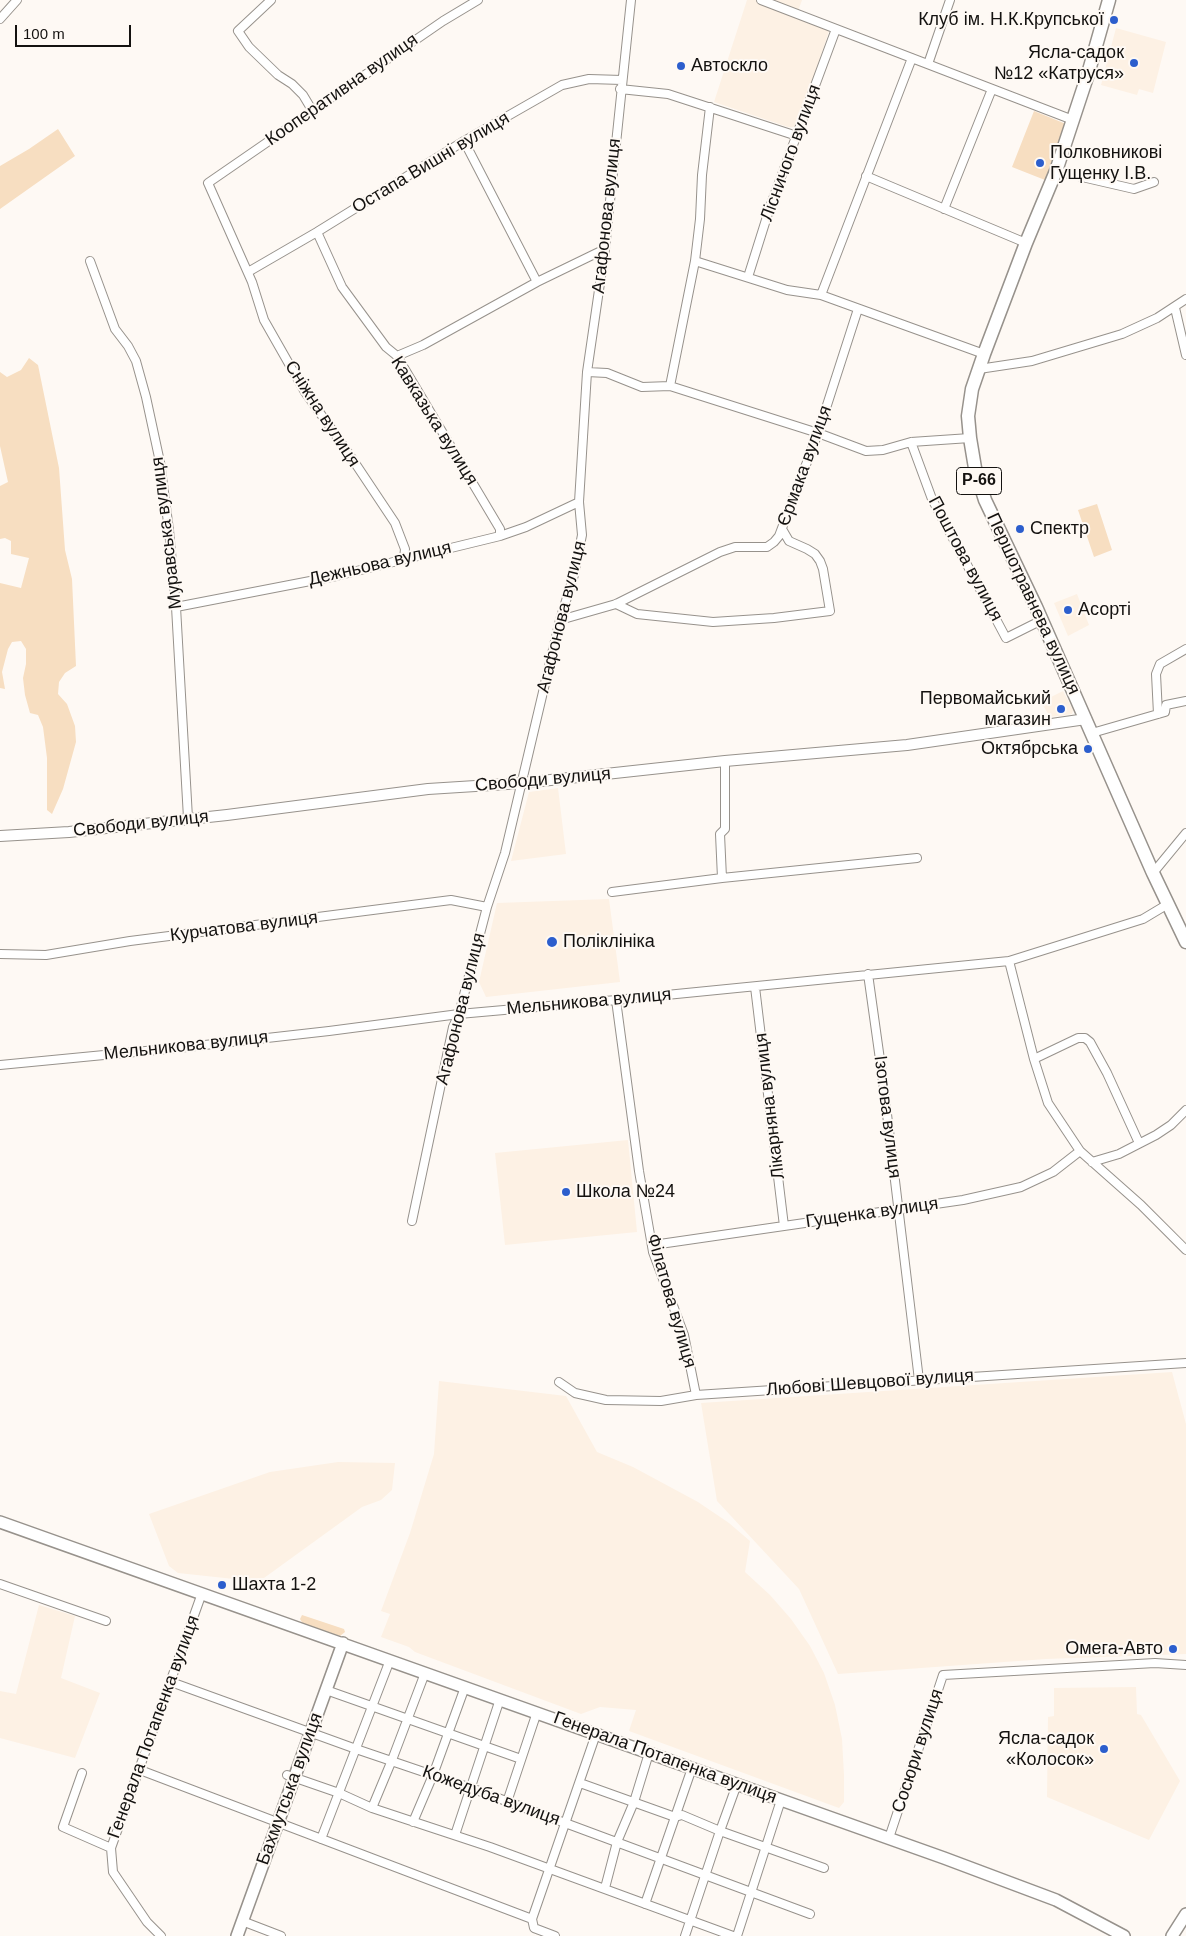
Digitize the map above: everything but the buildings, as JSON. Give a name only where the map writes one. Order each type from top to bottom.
[{"type":"main road","name":"Першотравнева вулиця","points":[[1109,0],[1056,171],[1026,243],[972,389],[968,416],[975,468],[985,500],[1042,620],[1153,873],[1186,942]]},
{"type":"main road","name":"Генерала Потапенка вулиця","points":[[0,1522],[782,1800],[890,1834],[1056,1900],[1124,1936]]},
{"type":"main road","name":"Бахмутська вулиця","points":[[237,1936],[277,1823],[291,1777],[311,1732],[343,1643]]},
{"type":"main road","points":[[1172,1936],[1186,1914]]},
{"type":"street","points":[[0,19],[17,0]]},
{"type":"street","points":[[271,0],[238,30],[249,47],[278,75],[292,84],[303,95],[312,110]]},
{"type":"street","name":"Кооперативна вулиця","points":[[208,183],[443,21],[478,0]]},
{"type":"street","name":"Агафонова вулиця","points":[[412,1221],[453,1027],[459,1014],[487,907],[505,853],[560,620],[574,575],[582,534],[579,502],[587,372],[605,249],[620,89],[631,0]]},
{"type":"street","points":[[761,0],[1073,120]]},
{"type":"street","points":[[928,64],[950,0]]},
{"type":"street","name":"Лісничого вулиця","points":[[748,278],[770,207],[836,29]]},
{"type":"street","points":[[821,295],[912,58]]},
{"type":"street","name":"Остапа Вишні вулиця","points":[[248,272],[317,232],[464,141],[562,85],[588,78],[622,80]]},
{"type":"street","points":[[620,89],[668,94],[797,136]]},
{"type":"street","points":[[944,209],[992,89]]},
{"type":"street","points":[[670,386],[695,261],[710,107]]},
{"type":"street","points":[[464,141],[537,282]]},
{"type":"street","points":[[1056,171],[1134,189],[1154,182]]},
{"type":"street","points":[[866,176],[1026,243]]},
{"type":"street","name":"Сніжна вулиця","points":[[208,183],[248,272],[264,320],[293,374],[395,523],[405,549],[404,559]]},
{"type":"street","name":"Кавказька вулиця","points":[[317,232],[342,287],[386,347],[397,356],[500,529],[500,536]]},
{"type":"street","points":[[397,356],[424,345],[537,282],[605,249]]},
{"type":"street","name":"Муравська вулиця","points":[[90,261],[115,329],[128,346],[136,361],[160,462],[176,607],[188,818]]},
{"type":"street","points":[[695,261],[787,290],[821,295],[984,354]]},
{"type":"street","points":[[979,369],[1032,361],[1122,334],[1157,318],[1186,299]]},
{"type":"street","points":[[1175,308],[1186,355]]},
{"type":"street","name":"Єрмака вулиця","points":[[560,620],[616,604],[720,552],[735,548],[768,546],[774,542],[782,529],[818,433],[858,309]]},
{"type":"street","points":[[587,372],[607,373],[642,387],[670,386],[818,433],[866,451],[883,450],[911,442],[970,438]]},
{"type":"street","name":"Поштова вулиця","points":[[911,442],[932,499],[1006,638],[1042,620]]},
{"type":"street","name":"Дежньова вулиця","points":[[176,607],[336,576],[500,536],[526,527],[579,502]]},
{"type":"street","points":[[616,604],[637,614],[713,622],[767,619],[830,611],[820,561],[815,554],[789,541],[782,529]]},
{"type":"street","points":[[1158,714],[1156,674],[1160,664],[1186,649]]},
{"type":"street","points":[[1092,732],[1165,712],[1166,705],[1186,700]]},
{"type":"street","name":"Свободи вулиця","points":[[0,836],[69,832],[227,815],[428,789],[523,783],[725,761],[907,746],[1086,719]]},
{"type":"street","points":[[722,878],[720,834],[725,829],[725,761]]},
{"type":"street","points":[[1153,873],[1186,833]]},
{"type":"street","points":[[612,892],[722,878],[917,858]]},
{"type":"street","name":"Курчатова вулиця","points":[[0,954],[46,954],[130,941],[452,900],[487,907]]},
{"type":"street","name":"Мельникова вулиця","points":[[0,1065],[196,1046],[459,1014],[1009,961],[1143,920],[1168,904]]},
{"type":"street","points":[[1009,961],[1034,1059],[1048,1102],[1080,1151],[1141,1204],[1186,1250]]},
{"type":"street","name":"Ізотова вулиця","points":[[868,974],[919,1380]]},
{"type":"street","name":"Лікарняна вулиця","points":[[755,986],[784,1226]]},
{"type":"street","name":"Філатова вулиця","points":[[616,1000],[639,1171],[654,1252],[684,1335],[696,1394]]},
{"type":"street","points":[[1034,1059],[1078,1038],[1085,1038],[1090,1042],[1107,1074],[1139,1142]]},
{"type":"street","points":[[1092,1162],[1119,1154],[1139,1142],[1156,1135],[1171,1125],[1186,1110]]},
{"type":"street","name":"Гущенка вулиця","points":[[653,1245],[963,1200],[1021,1187],[1053,1172],[1080,1151]]},
{"type":"street","name":"Любові Шевцової вулиця","points":[[559,1382],[574,1393],[606,1400],[662,1401],[696,1394],[1186,1363]]},
{"type":"street","points":[[0,1584],[106,1621]]},
{"type":"street","name":"Генерала Потапенка вулиця","points":[[161,1936],[147,1922],[113,1872],[111,1848],[202,1593]]},
{"type":"street","points":[[321,1839],[390,1660]]},
{"type":"street","name":"Сосюри вулиця","points":[[890,1834],[942,1675],[1155,1663],[1186,1665]]},
{"type":"street","points":[[372,1808],[425,1673]]},
{"type":"street","name":"Кожедуба вулиця","points":[[171,1682],[356,1749],[471,1788],[810,1914]]},
{"type":"street","points":[[413,1822],[450,1733],[465,1687]]},
{"type":"street","points":[[326,1690],[450,1733],[484,1748],[521,1759]]},
{"type":"street","points":[[455,1836],[500,1699]]},
{"type":"street","points":[[506,1802],[537,1712]]},
{"type":"street","points":[[530,1936],[534,1928],[532,1919],[596,1734]]},
{"type":"street","points":[[605,1888],[617,1842],[634,1802],[649,1752]]},
{"type":"street","points":[[645,1904],[692,1768]]},
{"type":"street","points":[[140,1770],[532,1919]]},
{"type":"street","points":[[82,1772],[63,1827],[111,1848]]},
{"type":"street","points":[[291,1777],[339,1793],[372,1808],[605,1888],[735,1936],[752,1893],[782,1800]]},
{"type":"street","points":[[580,1783],[675,1817],[682,1815],[720,1831],[824,1868]]},
{"type":"street","points":[[685,1936],[737,1784]]},
{"type":"street","points":[[242,1921],[281,1936]]},
{"type":"street","points":[[534,1928],[555,1936]]},
{"type":"shaded area","points":[[747,0],[802,0],[796,17],[829,31],[799,122],[794,127],[788,127],[714,102]]},
{"type":"shaded area","name":"Ясла-садок №12 «Катруся»","points":[[1116,28],[1166,42],[1153,93],[1139,89],[1137,95],[1101,85]]},
{"type":"shaded area","points":[[1034,111],[1066,124],[1045,180],[1012,167]]},
{"type":"shaded area","points":[[58,129],[75,156],[0,209],[0,166]]},
{"type":"shaded area","points":[[29,358],[38,365],[59,468],[65,550],[72,579],[76,666],[65,673],[59,682],[58,694],[67,704],[75,726],[76,742],[63,789],[52,814],[47,810],[47,758],[43,727],[38,715],[30,713],[25,695],[23,678],[26,664],[26,649],[21,641],[12,642],[8,649],[2,672],[5,689],[0,688],[0,583],[21,588],[29,558],[11,554],[11,541],[5,538],[0,539],[0,486],[8,482],[0,446],[0,372],[7,377],[21,370]]},
{"type":"shaded area","points":[[1097,504],[1112,550],[1094,557],[1078,510]]},
{"type":"shaded area","points":[[1077,594],[1089,625],[1068,636],[1054,603]]},
{"type":"shaded area","points":[[1063,691],[1073,710],[1072,714],[1050,717],[1041,702]]},
{"type":"shaded area","points":[[558,788],[566,854],[511,861],[529,792]]},
{"type":"shaded area","name":"Поліклініка","points":[[609,899],[620,982],[486,997],[479,982],[497,903]]},
{"type":"shaded area","name":"Школа №24","points":[[628,1140],[637,1232],[505,1245],[495,1153]]},
{"type":"shaded area","points":[[1172,1372],[1186,1424],[1186,1654],[1046,1659],[838,1674],[799,1589],[717,1501],[701,1403]]},
{"type":"shaded area","points":[[439,1381],[566,1396],[597,1452],[633,1467],[698,1502],[729,1523],[750,1541],[745,1572],[770,1595],[791,1619],[810,1646],[824,1673],[835,1705],[842,1739],[844,1775],[844,1802],[839,1808],[629,1731],[636,1710],[600,1707],[581,1714],[415,1652],[409,1647],[381,1637],[390,1614],[381,1611],[410,1533],[434,1454]]},
{"type":"shaded area","points":[[338,1462],[395,1463],[392,1490],[381,1500],[362,1507],[264,1578],[234,1579],[178,1573],[169,1566],[149,1514],[270,1472]]},
{"type":"shaded area","points":[[39,1605],[75,1616],[61,1678],[100,1693],[75,1758],[0,1738],[0,1691],[16,1694]]},
{"type":"shaded area","points":[[302,1615],[344,1629],[345,1632],[340,1636],[303,1624],[300,1619]]},
{"type":"shaded area","name":"Ясла-садок «Колосок»","points":[[1136,1687],[1137,1714],[1141,1715],[1180,1781],[1149,1840],[1047,1797],[1048,1717],[1054,1716],[1054,1688]]},
{"type":"place","name":"Клуб ім. Н.К.Крупської","points":[[1114,20]]},
{"type":"place","name":"Ясла-садок №12 «Катруся»","points":[[1134,63]]},
{"type":"place","name":"Автоскло","points":[[681,66]]},
{"type":"place","name":"Полковникові Гущенку І.В.","points":[[1040,163]]},
{"type":"place","name":"Спектр","points":[[1020,529]]},
{"type":"place","name":"Асорті","points":[[1068,610]]},
{"type":"place","name":"Первомайський магазин","points":[[1061,709]]},
{"type":"place","name":"Октябрська","points":[[1088,749]]},
{"type":"place","name":"Поліклініка","points":[[552,942]]},
{"type":"place","name":"Школа №24","points":[[566,1192]]},
{"type":"place","name":"Шахта 1-2","points":[[222,1585]]},
{"type":"place","name":"Омега-Авто","points":[[1173,1649]]},
{"type":"place","name":"Ясла-садок «Колосок»","points":[[1104,1749]]}]
